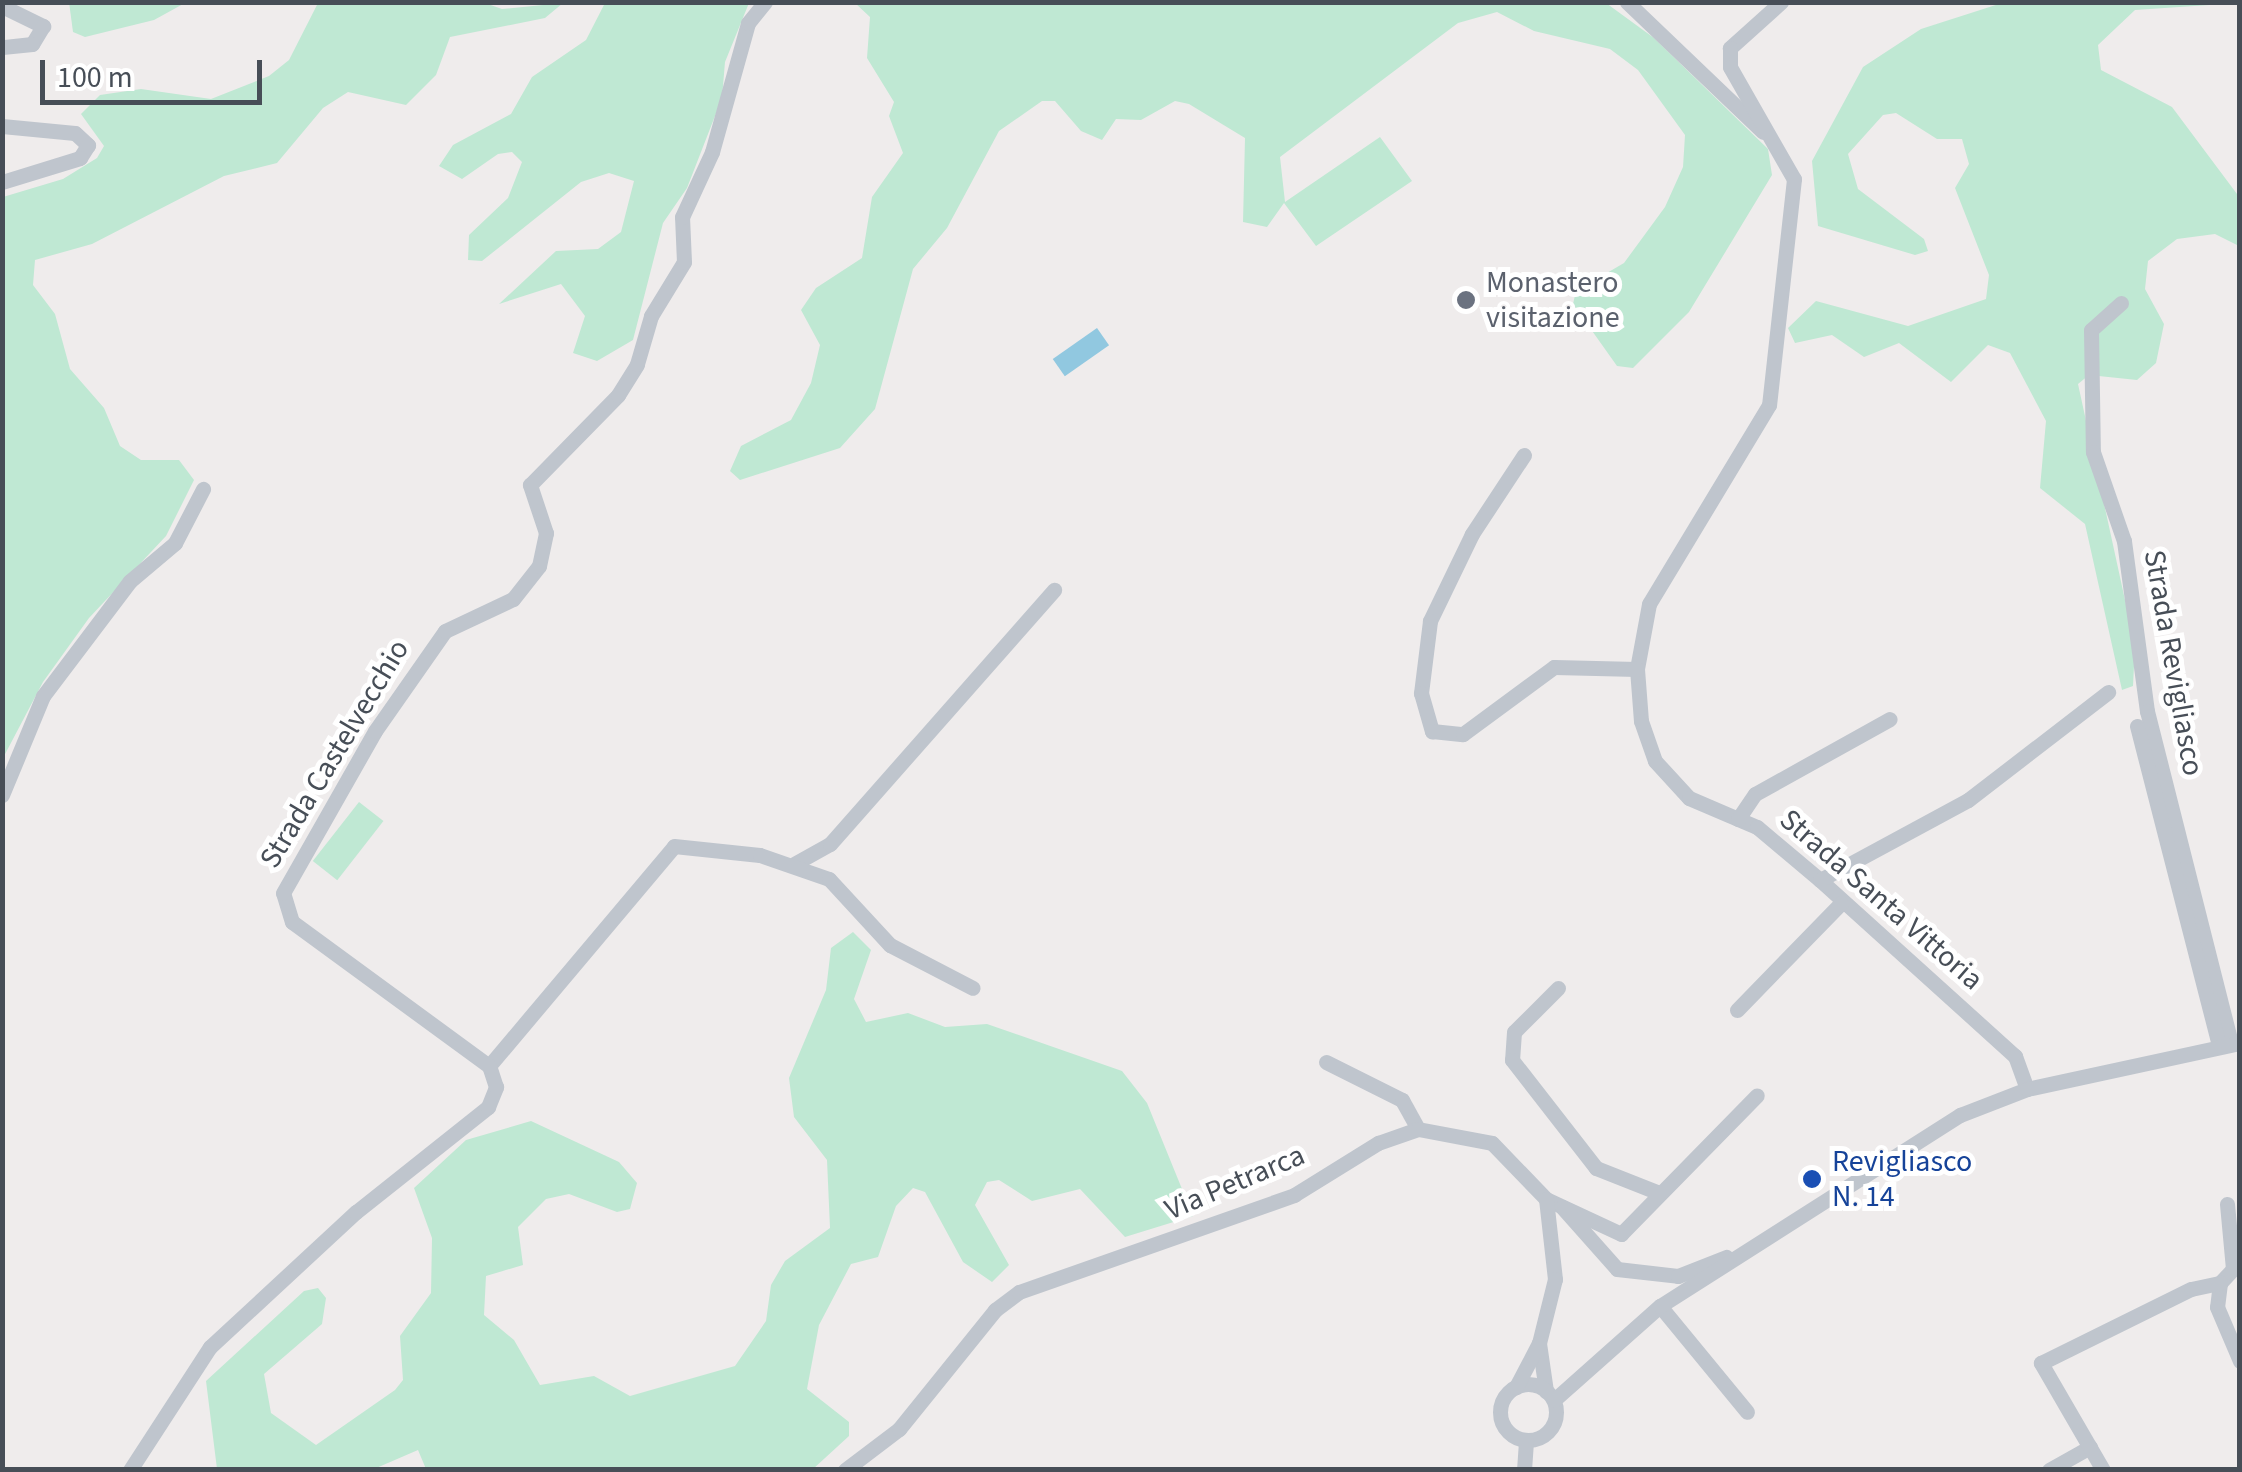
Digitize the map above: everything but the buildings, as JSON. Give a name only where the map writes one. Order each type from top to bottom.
[{"type":"street","name":"Strada Castelvecchio","points":[[489,1066],[292,922],[283,893],[375,731],[445,631],[514,599],[539,566],[546,533],[530,485],[618,396],[637,364],[651,316],[684,262],[682,216],[712,152],[748,22],[765,2]]},
{"type":"street","name":"Strada Santa Vittoria","points":[[1626,2],[1777,144]]},
{"type":"street","name":"Strada Santa Vittoria","points":[[1780,2],[1730,48],[1730,67],[1794,179],[1769,404],[1675,551],[1649,604],[1637,669],[1641,721],[1656,760],[1688,798],[1738,819],[1820,880],[1840,903],[2016,1056],[2028,1089]]},
{"type":"street","points":[[2,6],[43,26],[32,44],[2,47]]},
{"type":"street","points":[[2,126],[76,133],[88,145],[80,158],[2,182]]},
{"type":"street","name":"Strada Revigliasco","points":[[2120,302],[2091,330],[2093,452],[2124,541],[2147,711],[2230,1044]]},
{"type":"street","points":[[1524,455],[1472,534],[1430,621],[1422,693],[1432,732],[1462,734],[1554,667],[1637,669]]},
{"type":"street","points":[[2,795],[43,696],[130,580],[175,544],[203,489]]},
{"type":"street","points":[[794,864],[830,844],[1054,590]]},
{"type":"street","points":[[1820,880],[1968,800],[2108,692]]},
{"type":"street","points":[[1738,819],[1755,794],[1890,719]]},
{"type":"street","name":"Strada Revigliasco","points":[[2137,726],[2230,1044]]},
{"type":"street","points":[[130,1470],[210,1347],[356,1212],[488,1108],[496,1086],[489,1066],[674,846],[794,864],[846,889],[890,945],[973,988]]},
{"type":"street","points":[[1737,1010],[1840,903]]},
{"type":"street","points":[[1558,988],[1514,1032],[1512,1060],[1596,1168],[1657,1192]]},
{"type":"street","points":[[1550,1395],[1660,1306],[1960,1115],[2028,1089],[2230,1044]]},
{"type":"street","points":[[1326,1062],[1402,1100],[1418,1130],[1492,1143],[1546,1199],[1622,1234],[1657,1192],[1758,1096]]},
{"type":"street","name":"Via Petrarca","points":[[845,1470],[899,1429],[994,1310],[1019,1292],[1294,1195],[1378,1143],[1418,1130]]},
{"type":"street","points":[[1526,1440],[1501,1417],[1539,1343],[1555,1279],[1546,1199]]},
{"type":"street","points":[[2103,1470],[2041,1363],[2191,1289],[2220,1282],[2232,1269],[2227,1204]]},
{"type":"street","points":[[1562,1207],[1617,1269],[1654,1278],[1678,1276],[1757,1244]]},
{"type":"street","points":[[2220,1282],[2218,1307],[2240,1361]]},
{"type":"street","points":[[1660,1306],[1747,1412]]},
{"type":"street","points":[[1526,1440],[1554,1424],[1539,1343]]},
{"type":"street","points":[[1516,1387],[1550,1395]]},
{"type":"street","points":[[1524,1470],[1526,1440]]},
{"type":"street","points":[[2048,1470],[2090,1448]]},
{"type":"green space","points":[[69,2],[185,3],[154,20],[85,37],[73,32]]},
{"type":"green space","points":[[482,2],[502,9],[563,3],[545,18],[450,37],[436,75],[406,105],[348,92],[323,108],[277,163],[224,176],[92,244],[35,260],[33,285],[55,314],[70,369],[104,408],[120,446],[141,460],[179,460],[194,480],[166,536],[89,618],[43,682],[3,758],[3,197],[63,179],[97,158],[104,146],[81,114],[100,95],[141,89],[211,99],[269,76],[289,60],[318,3]]},
{"type":"green space","points":[[605,3],[749,3],[725,62],[722,98],[687,188],[663,223],[633,340],[597,361],[573,353],[585,316],[561,284],[499,304],[556,251],[598,249],[621,232],[634,181],[609,173],[581,182],[482,261],[468,260],[469,235],[508,198],[522,162],[512,152],[498,154],[462,179],[439,166],[453,145],[511,114],[532,77],[586,40]]},
{"type":"green space","points":[[855,3],[1606,3],[1654,38],[1768,149],[1772,175],[1689,312],[1633,368],[1617,366],[1573,304],[1576,291],[1624,263],[1665,207],[1683,167],[1685,135],[1638,70],[1610,49],[1534,31],[1497,12],[1458,23],[1280,157],[1285,202],[1380,137],[1412,181],[1316,246],[1284,203],[1267,227],[1243,222],[1245,138],[1189,104],[1175,101],[1141,120],[1116,119],[1102,140],[1081,131],[1055,101],[1042,101],[999,131],[947,228],[913,269],[875,409],[840,448],[740,480],[730,471],[741,446],[791,420],[811,383],[820,345],[801,310],[816,288],[862,258],[872,197],[903,153],[889,116],[894,102],[867,58],[870,17]]},
{"type":"green space","points":[[2002,3],[2239,3],[2135,10],[2098,45],[2101,70],[2172,107],[2240,198],[2239,246],[2215,234],[2177,239],[2148,261],[2145,289],[2164,324],[2156,363],[2137,380],[2089,375],[2078,384],[2135,646],[2133,686],[2122,690],[2085,524],[2040,488],[2046,421],[2010,353],[1988,345],[1951,382],[1899,343],[1864,357],[1832,335],[1795,343],[1788,328],[1816,301],[1908,326],[1986,299],[1989,275],[1955,188],[1969,164],[1962,139],[1937,139],[1896,113],[1883,115],[1848,154],[1858,189],[1924,239],[1928,251],[1915,255],[1818,226],[1812,161],[1863,67],[1921,29]]},
{"type":"green space","points":[[359,802],[383,821],[337,880],[313,861]]},
{"type":"green space","points":[[853,932],[871,950],[854,999],[866,1022],[908,1013],[945,1027],[987,1024],[1122,1071],[1147,1103],[1193,1216],[1125,1237],[1080,1189],[1032,1201],[999,1180],[987,1182],[975,1205],[1009,1265],[992,1282],[963,1262],[925,1192],[913,1188],[896,1206],[878,1257],[851,1264],[819,1325],[807,1389],[849,1422],[849,1436],[813,1469],[426,1469],[418,1450],[374,1469],[217,1469],[206,1381],[304,1291],[318,1288],[326,1298],[322,1324],[264,1374],[271,1413],[316,1445],[395,1390],[403,1380],[400,1336],[431,1293],[432,1238],[414,1188],[466,1140],[531,1121],[619,1162],[637,1183],[630,1209],[617,1212],[569,1194],[546,1199],[518,1227],[523,1265],[486,1276],[484,1315],[514,1340],[540,1385],[594,1376],[630,1396],[735,1366],[766,1321],[771,1285],[785,1261],[830,1228],[827,1160],[794,1117],[789,1078],[826,990],[831,948]]},
{"type":"water","points":[[1097,328],[1109,345],[1065,376],[1053,359]]},
{"type":"place","name":"Monastero visitazione","points":[[1466,300]]},
{"type":"place","name":"Revigliasco N. 14","points":[[1812,1179]]}]
